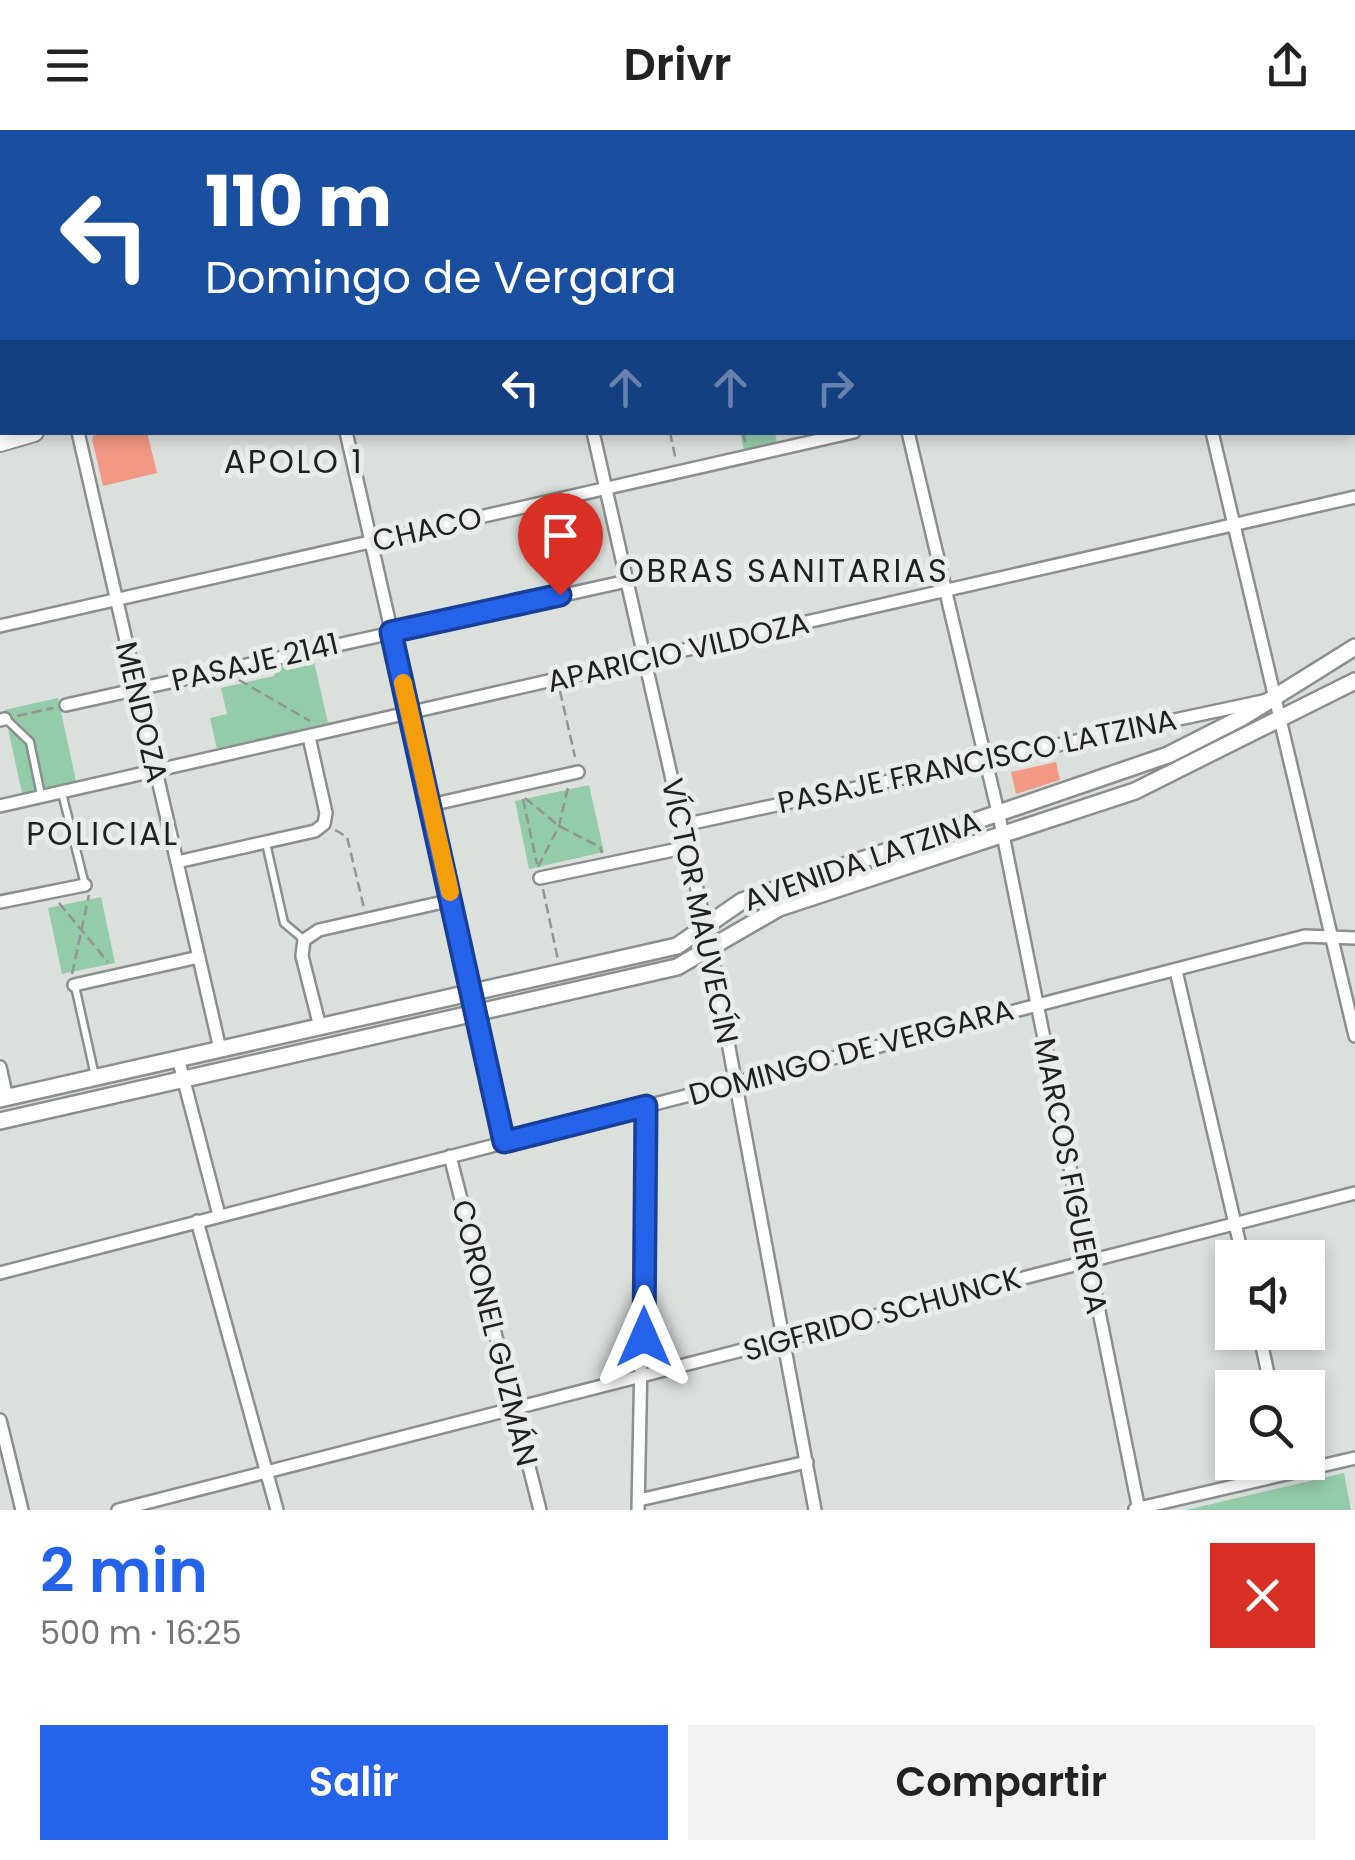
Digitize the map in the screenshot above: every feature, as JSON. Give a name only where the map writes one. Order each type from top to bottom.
[{"type":"street","name":"MENDOZA","points":[[79,435],[220,1049]]},
{"type":"street","points":[[347,435],[478,1011],[504,1142]]},
{"type":"street","name":"VÍCTOR MAUVECÍN","points":[[594,435],[706,924],[815,1510]]},
{"type":"street","name":"CHACO","points":[[0,626],[841,435]]},
{"type":"street","name":"MARCOS FIGUEROA","points":[[909,435],[1003,835],[1136,1509]]},
{"type":"street","points":[[1213,435],[1272,700],[1280,718],[1355,1036]]},
{"type":"street","name":"APARICIO VILDOZA","points":[[0,806],[1355,497]]},
{"type":"street","name":"PASAJE 2141","points":[[66,705],[627,581]]},
{"type":"street","name":"AVENIDA LATZINA","points":[[4,1098],[677,946],[742,901],[1154,762],[1272,700],[1355,647]]},
{"type":"street","name":"AVENIDA LATZINA","points":[[0,1121],[183,1076],[678,966],[779,908],[1135,791],[1355,682]]},
{"type":"street","name":"PASAJE FRANCISCO LATZINA","points":[[683,825],[1231,704],[1272,700]]},
{"type":"street","points":[[177,862],[315,831],[324,824],[326,813],[309,737]]},
{"type":"street","points":[[430,805],[578,772]]},
{"type":"street","points":[[539,872],[688,847]]},
{"type":"street","points":[[0,902],[85,885]]},
{"type":"street","points":[[320,1027],[302,956],[304,940],[319,930],[452,900]]},
{"type":"street","name":"DOMINGO DE VERGARA","points":[[0,1272],[1305,936],[1355,938]]},
{"type":"street","points":[[74,985],[199,957]]},
{"type":"street","points":[[1176,971],[1238,1240]]},
{"type":"street","points":[[178,1058],[219,1215]]},
{"type":"street","points":[[0,1067],[4,1098]]},
{"type":"street","points":[[646,1106],[639,1505],[807,1462]]},
{"type":"street","name":"CORONEL GUZMÁN","points":[[450,1156],[540,1510]]},
{"type":"street","name":"SIGFRIDO SCHUNCK","points":[[118,1510],[785,1340],[1086,1258],[1355,1193]]},
{"type":"street","points":[[197,1221],[277,1510]]},
{"type":"street","points":[[0,1420],[22,1510]]},
{"type":"street","points":[[1325,1463],[1355,1458]]},
{"type":"street","points":[[1136,1509],[1244,1480]]},
{"type":"lane","points":[[3,720],[30,742],[42,796]]},
{"type":"lane","points":[[62,792],[85,885]]},
{"type":"lane","points":[[266,842],[284,923],[304,940]]},
{"type":"lane","points":[[74,985],[95,1077]]},
{"type":"path","points":[[671,435],[678,472]]},
{"type":"path","points":[[222,670],[328,732]]},
{"type":"path","points":[[539,872],[559,826],[568,787],[578,772],[558,680]]},
{"type":"path","points":[[3,720],[66,705]]},
{"type":"path","points":[[560,972],[522,795],[559,826],[600,847],[604,864]]},
{"type":"path","points":[[324,824],[347,837],[367,919]]},
{"type":"path","points":[[74,985],[72,972],[91,899],[85,885]]},
{"type":"path","points":[[50,892],[119,975]]},
{"type":"green space","points":[[740,435],[775,435],[777,443],[744,450]]},
{"type":"green space","points":[[313,657],[328,723],[217,749],[210,718],[227,714],[221,688],[274,676],[278,665]]},
{"type":"green space","points":[[58,698],[76,781],[22,793],[4,710]]},
{"type":"green space","points":[[589,785],[604,852],[529,869],[515,801]]},
{"type":"green space","points":[[101,897],[115,963],[62,974],[48,908]]},
{"type":"green space","points":[[1344,1473],[1351,1510],[1186,1510],[1325,1480]]},
{"type":"building","points":[[94,435],[148,435],[157,473],[103,486]]},
{"type":"building","points":[[1056,762],[1060,780],[1016,794],[1011,772]]},
{"type":"slow traffic","points":[[403,683],[450,892]]},
{"type":"district","name":"APOLO 1","points":[[294,461]]},
{"type":"district","name":"OBRAS SANITARIAS","points":[[784,570]]},
{"type":"district","name":"POLICIAL","points":[[103,833]]},
{"type":"route","points":[[560,595],[391,632],[504,1142],[646,1106],[644,1337]]}]
